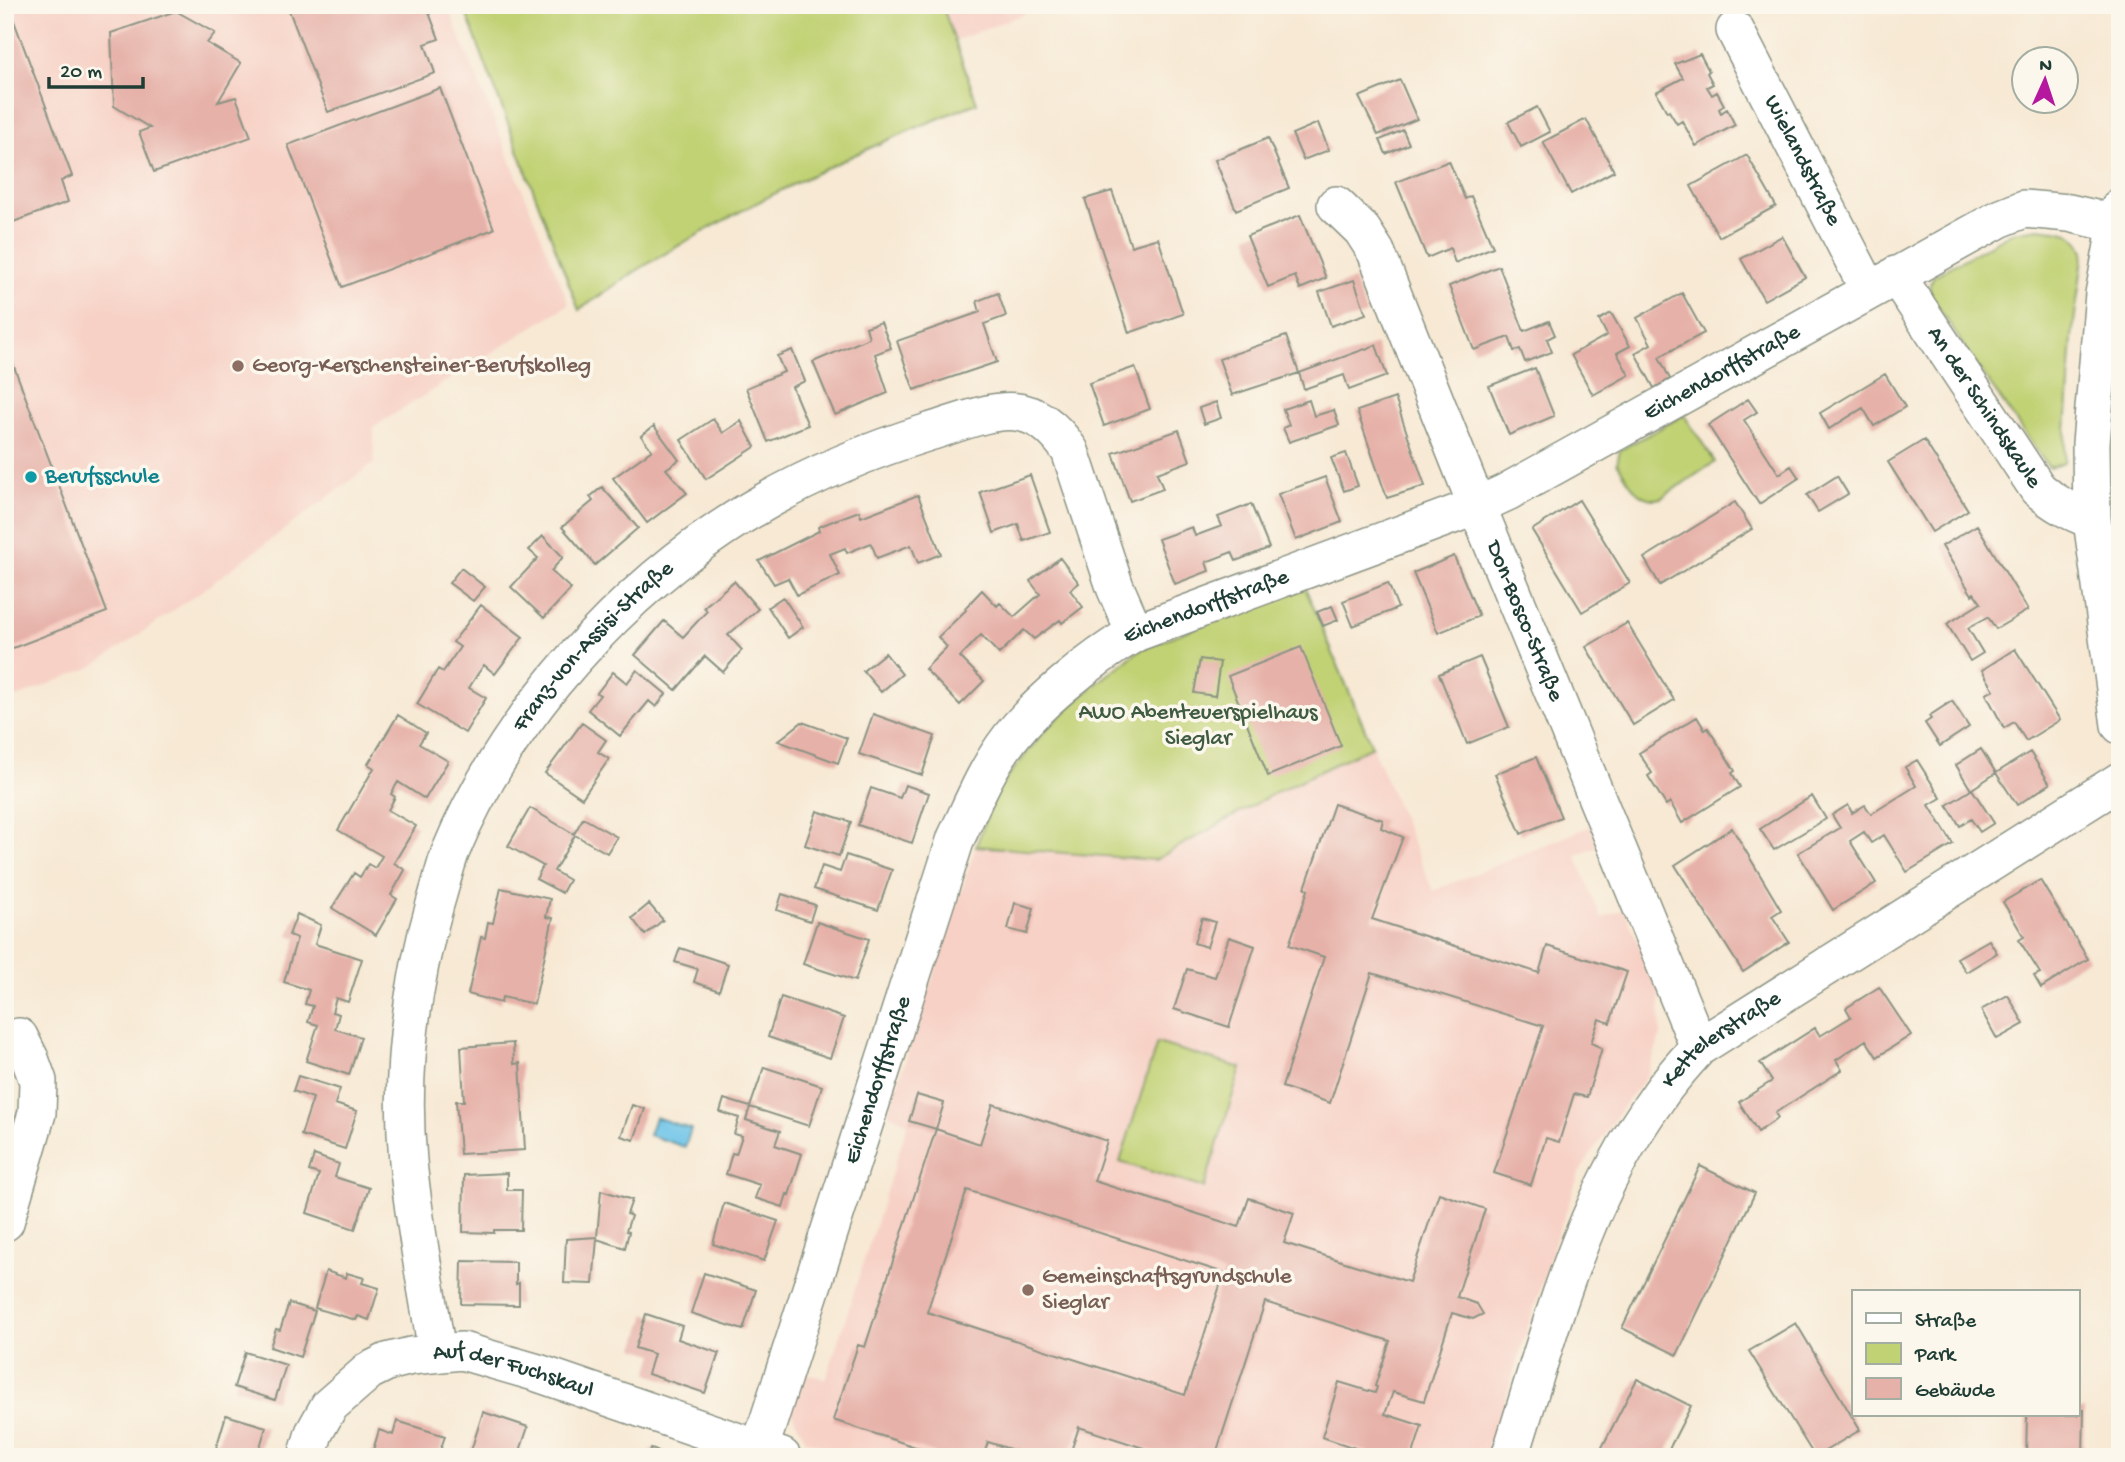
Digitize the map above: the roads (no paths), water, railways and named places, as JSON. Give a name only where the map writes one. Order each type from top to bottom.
[{"type":"street","name":"Wielandstraße","points":[[1735,30],[1883,282]]},
{"type":"street","name":"Don-Bosco-Straße","points":[[1336,205],[1362,230],[1376,252],[1699,1047]]},
{"type":"street","name":"Eichendorffstraße","points":[[766,1454],[956,838],[1003,747],[1021,724],[1068,681],[1135,633],[1477,506],[1540,474],[1998,219],[2024,209],[2118,216]]},
{"type":"street","points":[[2118,216],[2104,293],[2091,443],[2092,520],[2120,726]]},
{"type":"street","name":"An der Schindskaule","points":[[1883,282],[2038,489],[2069,511],[2092,520]]},
{"type":"street","name":"Franz-von-Assisi-Straße","points":[[437,1352],[412,1198],[405,1125],[410,1033],[425,942],[449,856],[476,798],[531,710],[578,653],[623,606],[655,576],[694,546],[771,498],[882,447],[1005,410],[1037,417],[1059,434],[1070,452],[1115,587],[1135,633]]},
{"type":"street","name":"Kettelerstraße","points":[[1510,1457],[1587,1225],[1634,1133],[1658,1097],[1699,1047],[2120,781]]},
{"type":"street","points":[[5,1222],[37,1113],[38,1081],[19,1037]]},
{"type":"street","name":"Auf der Fuchskaul","points":[[307,1457],[314,1433],[329,1406],[369,1371],[387,1362],[437,1352],[462,1352],[538,1373],[766,1454]]},
{"type":"water","points":[[655,1117],[691,1129],[685,1147],[649,1135]]},
{"type":"railway","points":[[2120,370],[2117,453],[2120,536]]},
{"type":"place","name":"Georg-Kerschensteiner-Berufskolleg","points":[[238,366]]},
{"type":"place","name":"Berufsschule","points":[[31,477]]},
{"type":"place","name":"Gemeinschaftsgrundschule Sieglar","points":[[1028,1290]]},
{"type":"park label","name":"AWO Abenteuerspielhaus Sieglar","points":[[1198,726]]}]
